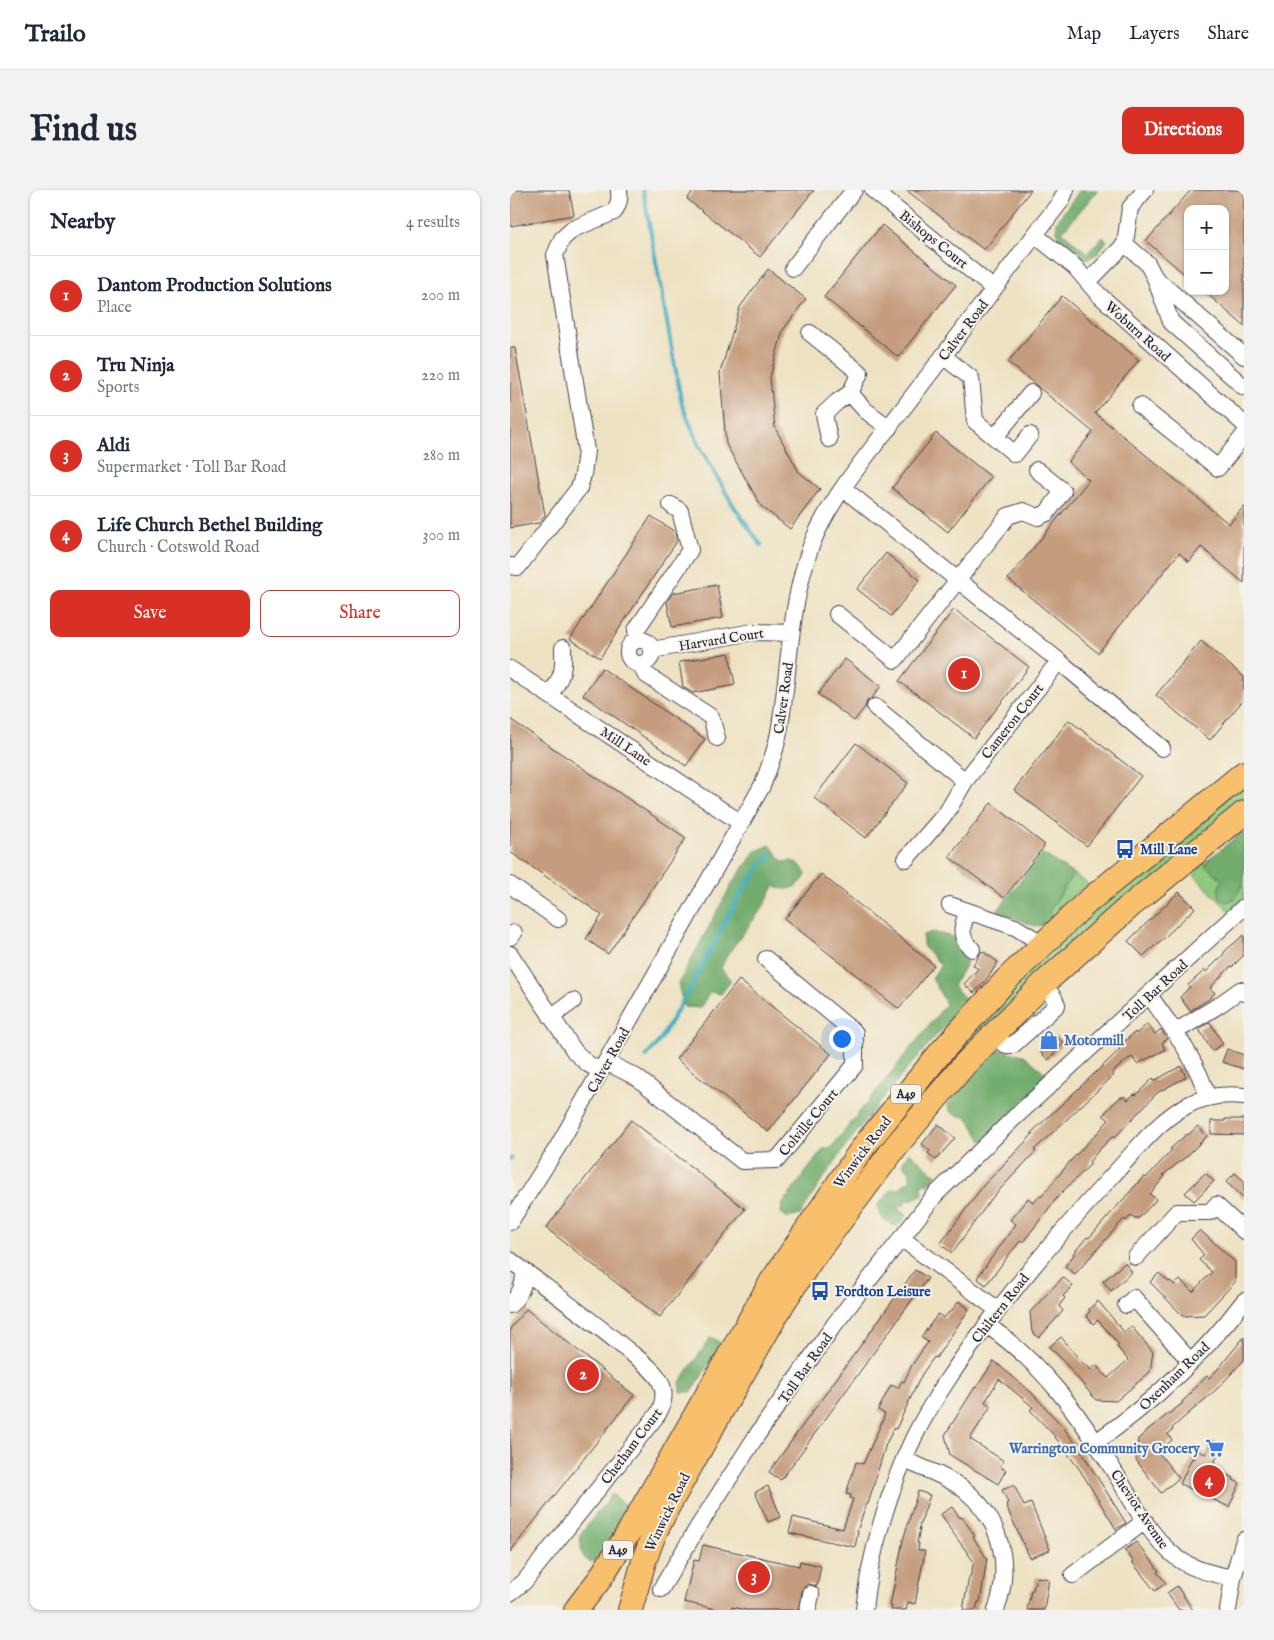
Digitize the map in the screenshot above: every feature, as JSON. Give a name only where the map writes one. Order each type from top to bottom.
[{"type":"highway","name":"Winwick Road","points":[[576,1610],[599,1580],[629,1532],[772,1281],[864,1146],[941,1052],[1007,979],[1130,866],[1244,772]]},
{"type":"highway","name":"Winwick Road","points":[[630,1610],[644,1561],[660,1520],[783,1303],[829,1235],[896,1146],[934,1099],[991,1036],[1043,984],[1128,907],[1244,813]]},
{"type":"street","points":[[521,565],[579,488],[583,475],[586,451],[555,255],[562,239],[573,229],[614,212],[618,198],[610,190]]},
{"type":"street","points":[[794,268],[854,190]]},
{"type":"street","name":"Bishops Court","points":[[873,190],[994,289]]},
{"type":"street","name":"Calver Road","points":[[510,1222],[557,1148],[762,786],[779,732],[791,632],[801,581],[812,546],[827,514],[860,464],[1061,201],[1066,190]]},
{"type":"street","points":[[1088,282],[1125,244],[1130,208],[1145,190]]},
{"type":"street","name":"Woburn Road","points":[[1035,235],[1075,268],[1098,294],[1244,424]]},
{"type":"street","points":[[1125,244],[1146,263],[1155,278],[1171,322],[1244,387]]},
{"type":"street","points":[[1155,278],[1244,356]]},
{"type":"street","points":[[810,334],[860,372],[850,394],[837,402],[824,414],[829,439]]},
{"type":"street","points":[[943,356],[971,378],[975,421],[1015,454],[1030,435]]},
{"type":"street","points":[[995,437],[1031,393]]},
{"type":"street","points":[[850,394],[865,410],[889,428]]},
{"type":"street","points":[[1140,406],[1218,468],[1244,434]]},
{"type":"street","points":[[837,614],[895,660],[1008,516],[1023,511],[1038,517],[1047,513],[1063,491],[1037,470]]},
{"type":"street","points":[[844,489],[1059,661],[1162,748]]},
{"type":"street","points":[[638,640],[636,630],[690,550],[680,511],[671,505]]},
{"type":"street","name":"Harvard Court","points":[[652,650],[753,632],[791,632]]},
{"type":"street","points":[[638,640],[644,640],[649,643],[652,650],[650,659],[641,664],[636,663],[628,654],[631,644],[638,640]]},
{"type":"street","points":[[550,695],[564,670],[563,648]]},
{"type":"street","name":"Cameron Court","points":[[906,859],[948,812],[965,782],[1059,661]]},
{"type":"street","points":[[641,664],[645,674],[711,717],[717,738]]},
{"type":"street","name":"Mill Lane","points":[[510,669],[741,823]]},
{"type":"street","points":[[875,707],[965,782]]},
{"type":"street","points":[[510,885],[558,919]]},
{"type":"street","points":[[950,905],[1015,927],[1043,944]]},
{"type":"street","name":"Toll Bar Road","points":[[661,1589],[680,1544],[834,1325],[901,1238],[929,1191],[1015,1117],[1244,907]]},
{"type":"street","points":[[968,912],[964,920],[962,933],[966,944],[972,949]]},
{"type":"street","points":[[510,954],[575,1052],[588,1064],[604,1066]]},
{"type":"street","name":"Colville Court","points":[[604,1066],[636,1077],[742,1161],[777,1160],[855,1065],[855,1033],[766,959]]},
{"type":"street","points":[[1175,1032],[1240,990],[1244,994]]},
{"type":"street","points":[[1149,995],[1196,1066],[1208,1098]]},
{"type":"street","points":[[551,1016],[572,1001]]},
{"type":"street","name":"Chiltern Road","points":[[864,1610],[865,1596],[884,1514],[915,1436],[948,1377],[998,1310],[1085,1206],[1160,1125],[1187,1106],[1208,1098],[1229,1095],[1244,1096]]},
{"type":"street","points":[[1136,1257],[1177,1212],[1210,1212],[1216,1205],[1244,1230]]},
{"type":"street","points":[[901,1238],[998,1310]]},
{"type":"street","name":"Chetham Court","points":[[510,1260],[609,1335],[652,1371],[663,1387],[664,1396],[658,1414],[614,1471],[524,1582],[510,1593]]},
{"type":"street","points":[[510,1305],[521,1290],[525,1280],[524,1271]]},
{"type":"street","points":[[1126,1305],[1134,1298],[1191,1362]]},
{"type":"street","name":"Oxenham Road","points":[[1096,1442],[1126,1421],[1191,1362],[1244,1301]]},
{"type":"street","name":"Cheviot Avenue","points":[[987,1325],[1014,1345],[1067,1400],[1158,1540],[1170,1553],[1186,1564],[1207,1573],[1233,1578]]},
{"type":"street","points":[[904,1460],[956,1484],[974,1499],[986,1514],[997,1533],[1004,1557],[1004,1582],[996,1610]]},
{"type":"street","points":[[1073,1575],[1146,1521]]},
{"type":"street","points":[[1228,1610],[1233,1578],[1244,1540]]},
{"type":"street","points":[[808,1610],[811,1594]]},
{"type":"green space","points":[[1080,190],[1098,190],[1062,232],[1087,253],[1103,237],[1107,241],[1097,254],[1087,259],[1069,250],[1064,245],[1056,228],[1057,221]]},
{"type":"green space","points":[[1244,782],[1244,804],[824,1215],[882,1135],[1049,948]]},
{"type":"green space","points":[[1244,831],[1244,899],[1230,912],[1192,873]]},
{"type":"green space","points":[[1244,831],[1244,884],[1235,899],[1226,902],[1219,897],[1219,887],[1222,881],[1213,871],[1205,866],[1210,858]]},
{"type":"green space","points":[[770,845],[783,862],[792,861],[798,863],[806,875],[803,880],[792,888],[783,889],[774,886],[763,907],[727,955],[721,968],[731,981],[721,994],[710,992],[700,1008],[684,1007],[678,984],[733,882],[756,851]]},
{"type":"green space","points":[[1042,853],[1073,874],[1049,912],[1054,917],[1045,925],[1035,926],[997,911]]},
{"type":"green space","points":[[1073,874],[1088,884],[1076,893],[1054,917],[1049,912]]},
{"type":"green space","points":[[932,932],[958,938],[967,962],[953,986],[968,1001],[922,1051],[878,1104],[837,1158],[800,1215],[788,1218],[781,1213],[782,1205],[823,1149],[830,1149],[946,1004],[932,978],[941,965],[923,946],[923,935]]},
{"type":"green space","points":[[997,1050],[1024,1055],[1050,1077],[982,1141],[968,1118],[953,1114],[948,1109],[948,1103]]},
{"type":"green space","points":[[909,1152],[936,1175],[928,1185],[921,1184],[923,1194],[911,1200],[906,1200],[904,1205],[897,1208],[906,1214],[902,1223],[895,1226],[883,1218],[878,1205],[892,1189],[900,1189],[910,1181],[910,1172],[902,1164]]},
{"type":"green space","points":[[711,1337],[721,1343],[692,1392],[681,1392],[680,1382]]},
{"type":"green space","points":[[612,1494],[626,1506],[621,1527],[604,1556],[590,1562],[584,1557],[580,1535]]},
{"type":"building","points":[[510,190],[569,190],[574,215],[510,226]]},
{"type":"building","points":[[694,190],[814,190],[760,257],[687,199]]},
{"type":"building","points":[[906,190],[1031,190],[984,250]]},
{"type":"building","points":[[1191,190],[1244,190],[1244,326],[1209,295],[1229,295],[1229,205],[1184,205],[1184,274],[1146,241]]},
{"type":"building","points":[[882,225],[956,285],[898,357],[824,297]]},
{"type":"building","points":[[768,269],[806,299],[783,330],[770,377],[775,428],[799,472],[820,489],[790,529],[761,506],[726,444],[720,373],[740,307]]},
{"type":"building","points":[[1062,296],[1139,360],[1095,413],[1229,524],[1244,506],[1244,583],[1201,547],[1189,562],[1179,553],[1098,653],[1008,579],[1089,480],[1068,462],[1093,432],[1008,362]]},
{"type":"building","points":[[510,348],[515,348],[545,515],[539,523],[510,528]]},
{"type":"building","points":[[936,433],[991,477],[948,532],[892,488]]},
{"type":"building","points":[[651,516],[675,532],[677,541],[600,658],[570,639]]},
{"type":"building","points":[[886,553],[920,580],[891,616],[857,589]]},
{"type":"building","points":[[717,585],[723,618],[672,627],[667,602],[673,593]]},
{"type":"building","points":[[954,609],[1029,667],[974,738],[899,681]]},
{"type":"building","points":[[1201,641],[1244,677],[1244,699],[1210,740],[1156,695]]},
{"type":"building","points":[[729,653],[735,685],[693,693],[683,687],[679,662]]},
{"type":"building","points":[[845,659],[881,686],[872,698],[867,701],[865,707],[854,721],[818,694]]},
{"type":"building","points":[[602,668],[705,739],[686,766],[583,695]]},
{"type":"building","points":[[510,719],[686,838],[608,954],[586,939],[602,915],[510,852]]},
{"type":"building","points":[[1069,720],[1141,776],[1087,846],[1014,790]]},
{"type":"building","points":[[856,743],[908,783],[866,838],[814,798]]},
{"type":"building","points":[[991,803],[1045,845],[1004,898],[949,857]]},
{"type":"building","points":[[821,874],[934,965],[899,1009],[785,919]]},
{"type":"building","points":[[1179,892],[1195,908],[1143,956],[1128,941]]},
{"type":"building","points":[[1244,935],[1244,955],[1210,988],[1215,993],[1190,1011],[1180,997],[1190,987],[1188,985],[1205,970],[1206,972],[1226,950]]},
{"type":"building","points":[[982,951],[998,962],[987,979],[974,993],[964,984],[978,969],[973,965]]},
{"type":"building","points":[[739,980],[831,1054],[768,1132],[676,1059]]},
{"type":"building","points":[[1210,1022],[1223,1044],[1212,1051],[1199,1029]]},
{"type":"building","points":[[1147,1024],[1155,1034],[1161,1029],[1167,1039],[1162,1043],[1165,1050],[1137,1064],[1132,1057],[1129,1058],[1112,1073],[1114,1075],[1034,1150],[1036,1151],[992,1198],[952,1253],[940,1244],[983,1186],[1033,1134],[1031,1133],[1110,1059],[1120,1049],[1118,1047]]},
{"type":"building","points":[[1055,1035],[1064,1043],[1048,1060],[1039,1051]]},
{"type":"building","points":[[1227,1049],[1244,1055],[1244,1069],[1222,1062]]},
{"type":"building","points":[[1181,1066],[1186,1077],[1157,1093],[1114,1138],[1113,1136],[1098,1151],[1089,1162],[1091,1164],[1060,1194],[1023,1242],[1021,1240],[986,1285],[977,1278],[1016,1224],[1010,1220],[1028,1198],[1034,1203],[1039,1196],[1041,1197],[1073,1158],[1109,1120],[1103,1115],[1114,1103],[1121,1097],[1125,1097],[1128,1100],[1134,1094],[1136,1095],[1153,1078],[1154,1081]]},
{"type":"building","points":[[1225,1119],[1244,1119],[1244,1135],[1211,1134],[1211,1121],[1225,1121]]},
{"type":"building","points":[[631,1120],[745,1209],[660,1317],[546,1228]]},
{"type":"building","points":[[938,1124],[955,1138],[936,1160],[922,1144]]},
{"type":"building","points":[[1198,1126],[1207,1136],[1187,1156],[1163,1175],[1165,1176],[1150,1194],[1156,1199],[1155,1201],[1139,1218],[1131,1215],[1126,1221],[1124,1219],[1075,1274],[1065,1266],[1087,1237],[1089,1238],[1144,1176],[1146,1178],[1172,1150],[1170,1149]]},
{"type":"building","points":[[1205,1173],[1214,1181],[1194,1201],[1185,1193]]},
{"type":"building","points":[[1235,1173],[1244,1181],[1244,1199],[1226,1182]]},
{"type":"building","points":[[1200,1230],[1235,1262],[1235,1282],[1204,1315],[1183,1316],[1150,1282],[1159,1273],[1175,1285],[1180,1280],[1193,1292],[1212,1272],[1199,1260],[1204,1255],[1191,1239]]},
{"type":"building","points":[[1125,1263],[1132,1272],[1111,1291],[1103,1281]]},
{"type":"building","points":[[915,1270],[928,1278],[781,1480],[769,1472]]},
{"type":"building","points":[[1063,1277],[1073,1286],[1063,1296],[1065,1298],[1059,1306],[1063,1311],[1039,1338],[1032,1332],[1030,1312]]},
{"type":"building","points":[[959,1301],[969,1309],[936,1358],[934,1357],[922,1374],[896,1429],[894,1428],[886,1444],[868,1504],[866,1504],[857,1532],[855,1547],[789,1533],[793,1517],[843,1529],[853,1499],[850,1498],[851,1495],[846,1494],[856,1462],[863,1464],[885,1414],[878,1410],[891,1385],[898,1388],[902,1381],[904,1382],[912,1365],[928,1342],[921,1337],[938,1314],[944,1318]]},
{"type":"building","points":[[1098,1301],[1124,1332],[1131,1326],[1153,1352],[1150,1372],[1116,1401],[1096,1400],[1060,1357],[1049,1347],[1061,1337],[1085,1366],[1086,1364],[1091,1370],[1096,1365],[1108,1378],[1128,1360],[1117,1347],[1119,1345],[1098,1320],[1093,1324],[1086,1315],[1090,1312],[1089,1309]]},
{"type":"building","points":[[526,1309],[634,1395],[510,1552],[510,1329]]},
{"type":"building","points":[[1244,1337],[1244,1360],[1218,1388],[1172,1428],[1173,1430],[1168,1434],[1172,1440],[1158,1452],[1179,1478],[1161,1493],[1136,1460],[1138,1439],[1183,1403],[1191,1391],[1207,1376],[1209,1378]]},
{"type":"building","points":[[994,1361],[1031,1392],[1063,1427],[1079,1448],[1126,1523],[1116,1529],[1080,1470],[1052,1433],[1030,1410],[1033,1407],[999,1379],[985,1402],[991,1406],[970,1439],[1004,1461],[1000,1467],[1006,1470],[998,1484],[950,1455],[945,1435]]},
{"type":"building","points":[[1212,1441],[1222,1445],[1212,1468],[1234,1478],[1233,1480],[1240,1483],[1229,1507],[1180,1484],[1192,1458],[1194,1459],[1198,1451],[1206,1454]]},
{"type":"building","points":[[1014,1485],[1024,1506],[1031,1503],[1050,1550],[1030,1558],[1010,1515],[1006,1504],[1008,1503],[1002,1490]]},
{"type":"building","points":[[768,1486],[781,1517],[768,1522],[755,1492]]},
{"type":"building","points":[[918,1491],[930,1495],[918,1530],[920,1528],[917,1543],[919,1543],[918,1550],[925,1551],[915,1604],[908,1602],[906,1610],[891,1610],[892,1606],[890,1606],[903,1540]]},
{"type":"building","points":[[952,1507],[960,1518],[962,1517],[975,1536],[973,1537],[987,1559],[980,1602],[978,1602],[976,1610],[963,1610],[969,1577],[974,1562],[941,1514]]},
{"type":"building","points":[[1136,1542],[1152,1561],[1159,1571],[1157,1572],[1166,1583],[1155,1591],[1125,1550]]},
{"type":"building","points":[[703,1545],[799,1566],[800,1561],[821,1566],[817,1586],[808,1584],[803,1588],[798,1610],[746,1610],[732,1607],[731,1610],[720,1610],[684,1602],[694,1560],[699,1561]]},
{"type":"building","points":[[1036,1577],[1049,1579],[1044,1610],[1027,1610],[1031,1590],[1033,1590]]},
{"type":"building","points":[[1177,1586],[1193,1610],[1179,1610],[1167,1593]]},
{"type":"waterway","points":[[643,190],[682,405],[700,447],[733,505],[761,545]]},
{"type":"waterway","points":[[646,1057],[660,1040],[693,983],[739,895],[763,863],[772,855]]},
{"type":"place","name":"Dantom Production Solutions","points":[[964,674]]},
{"type":"place","name":"Mill Lane","points":[[1125,849]]},
{"type":"place","name":"Motormill","points":[[1049,1040]]},
{"type":"place","name":"Fordton Leisure","points":[[820,1291]]},
{"type":"place","name":"Tru Ninja","points":[[583,1375]]},
{"type":"place","name":"Warrington Community Grocery","points":[[1215,1448]]},
{"type":"place","name":"Life Church Bethel Building","points":[[1209,1481]]},
{"type":"place","name":"Aldi","points":[[754,1577]]}]
